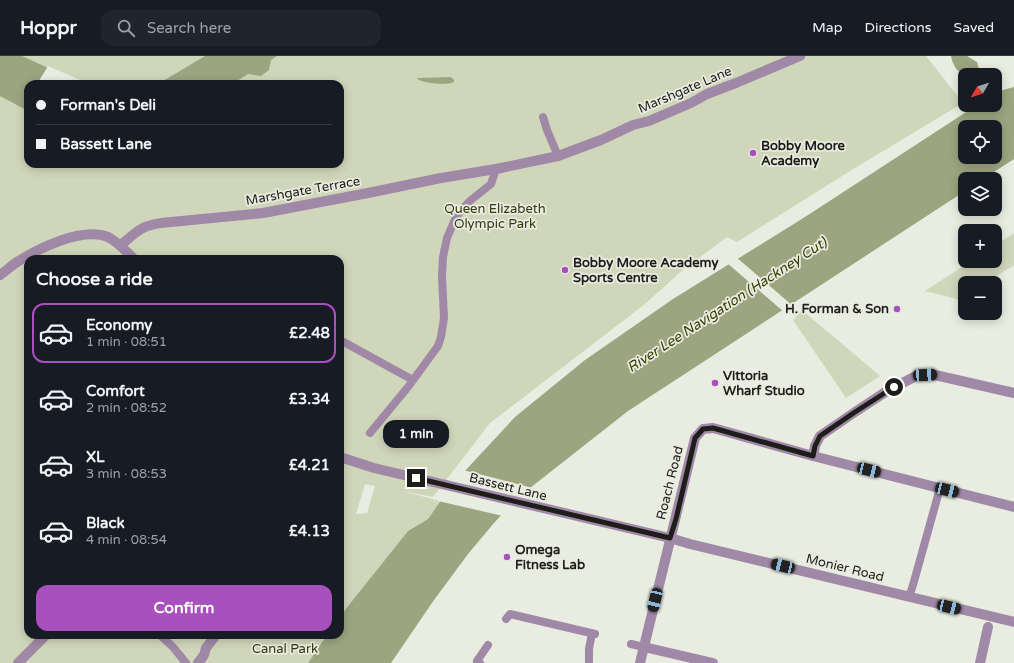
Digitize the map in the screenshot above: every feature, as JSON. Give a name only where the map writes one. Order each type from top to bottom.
[{"type":"street","name":"Marshgate Lane","points":[[602,140],[633,125],[656,118],[691,103],[707,94],[800,56]]},
{"type":"street","name":"Marshgate Terrace","points":[[121,246],[132,235],[144,227],[161,223],[263,213],[558,156],[602,140]]},
{"type":"street","points":[[30,255],[52,244],[69,238],[90,234],[100,234],[114,240],[130,255]]},
{"type":"street","points":[[0,276],[24,258]]},
{"type":"street","points":[[1014,393],[935,375],[916,376],[887,391],[820,436],[815,446],[813,456],[1014,507]]},
{"type":"street","name":"Roach Road","points":[[640,663],[695,438],[703,429],[713,428],[813,456]]},
{"type":"street","name":"Bassett Lane","points":[[344,458],[374,468],[670,538]]},
{"type":"street","name":"Monier Road","points":[[670,538],[713,550],[1014,622]]},
{"type":"street","points":[[980,663],[988,627]]},
{"type":"street","points":[[18,663],[42,639]]},
{"type":"street","points":[[198,663],[213,639]]},
{"type":"street","points":[[644,647],[714,663]]},
{"type":"lane","points":[[543,117],[558,156]]},
{"type":"lane","points":[[370,433],[408,387],[438,346],[444,318],[442,276],[443,257],[447,238],[456,217],[471,200],[491,184],[496,169]]},
{"type":"lane","points":[[344,342],[413,380]]},
{"type":"lane","points":[[909,597],[940,488]]},
{"type":"lane","points":[[506,620],[510,614],[593,634],[589,649],[589,663]]},
{"type":"lane","points":[[164,639],[186,663]]},
{"type":"lane","points":[[631,644],[644,647]]},
{"type":"lane","points":[[477,662],[488,645]]},
{"type":"green space","name":"Queen Elizabeth Olympic Park","points":[[0,56],[926,56],[958,97],[958,106],[850,171],[737,242],[727,237],[684,269],[645,304],[490,423],[433,497],[402,491],[440,501],[428,519],[408,531],[344,612],[344,255],[24,255],[24,639],[324,639],[308,663],[0,663]],"holes":[[[365,484],[375,486],[367,513],[356,514]]]},
{"type":"green space","points":[[1014,233],[1014,265],[997,276],[958,276],[958,299],[925,291],[960,268],[1002,268],[1002,241]]},
{"type":"green space","points":[[802,310],[880,376],[846,398],[793,320]]},
{"type":"water","points":[[0,56],[22,56],[75,80],[24,80],[24,109],[0,96]]},
{"type":"water","points":[[205,56],[277,56],[271,60],[269,70],[261,76],[248,74],[238,80],[165,80]]},
{"type":"water","points":[[951,56],[967,56],[977,62],[979,68],[958,68],[958,70],[952,62]]},
{"type":"water","points":[[450,77],[454,80],[454,82],[446,84],[430,83],[417,79],[418,78]]},
{"type":"water","name":"River Lee Navigation (Hackney Cut)","points":[[1014,87],[1014,159],[994,172],[958,172],[958,196],[628,411],[516,499],[468,554],[434,600],[391,663],[308,663],[324,639],[344,639],[344,612],[348,606],[408,531],[428,519],[450,487],[515,417],[585,360],[673,299],[805,217],[966,112],[1002,112],[1002,90]]},
{"type":"pier","points":[[48,66],[80,80],[39,80]]},
{"type":"pier","points":[[736,257],[793,306],[784,312],[727,263]]},
{"type":"pier","points":[[463,470],[533,488],[517,500],[503,516],[438,501]]},
{"type":"place","name":"Bobby Moore Academy","points":[[753,153]]},
{"type":"place","name":"Bobby Moore Academy Sports Centre","points":[[565,270]]},
{"type":"place","name":"H. Forman & Son","points":[[897,309]]},
{"type":"place","name":"Vittoria Wharf Studio","points":[[715,383]]},
{"type":"place","name":"Omega Fitness Lab","points":[[507,557]]},
{"type":"route","points":[[416,478],[670,538],[676,519],[695,438],[703,429],[713,428],[813,456],[815,446],[820,436],[894,387]]},
{"type":"park label","name":"Canal Park","points":[[285,649]]}]
